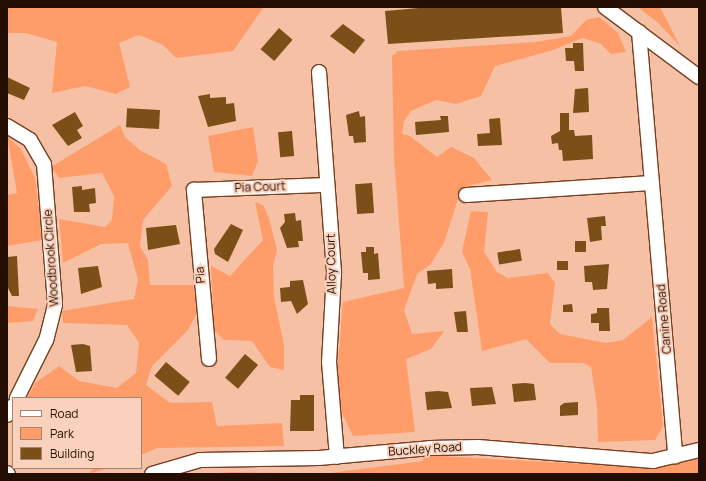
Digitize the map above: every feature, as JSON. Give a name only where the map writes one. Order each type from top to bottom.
[{"type":"street","points":[[605,7],[699,78]]},
{"type":"street","name":"Canine Road","points":[[638,32],[675,456]]},
{"type":"street","name":"Alloy Court","points":[[319,72],[334,273],[329,362],[338,457]]},
{"type":"street","name":"Woodbrook Circle","points":[[7,126],[30,140],[44,164],[55,305],[46,340],[18,397]]},
{"type":"street","points":[[466,195],[652,183]]},
{"type":"street","name":"Pia Court","points":[[194,190],[327,185]]},
{"type":"street","name":"Pia","points":[[194,190],[209,359]]},
{"type":"street","name":"Buckley Road","points":[[152,474],[206,459],[338,457],[454,447],[653,461],[699,450]]},
{"type":"green space","points":[[7,7],[292,7],[263,8],[233,51],[176,58],[163,45],[139,35],[119,43],[130,87],[116,94],[85,86],[52,93],[57,42],[26,33],[7,33]]},
{"type":"green space","points":[[638,7],[660,7],[680,46],[657,22]]},
{"type":"green space","points":[[599,17],[618,33],[626,52],[611,54],[601,44],[583,38],[553,50],[495,66],[481,96],[456,104],[436,100],[411,111],[404,121],[402,134],[410,136],[437,157],[451,147],[474,158],[492,180],[467,186],[458,199],[444,243],[430,265],[417,274],[404,310],[412,334],[444,331],[431,349],[406,359],[415,432],[353,436],[335,399],[343,302],[404,288],[394,158],[392,56],[398,51],[536,42],[571,36],[586,20]]},
{"type":"green space","points":[[120,125],[125,137],[140,150],[166,164],[172,186],[143,220],[140,246],[148,260],[150,285],[193,285],[198,311],[188,330],[152,366],[146,385],[170,403],[212,402],[217,426],[282,423],[284,446],[157,448],[142,455],[142,397],[28,397],[35,383],[59,366],[79,381],[117,388],[136,373],[139,343],[127,325],[63,323],[62,311],[134,299],[138,280],[128,243],[101,244],[63,263],[59,219],[105,227],[112,220],[114,196],[102,173],[59,178],[51,167]]},
{"type":"green space","points":[[253,127],[258,161],[252,176],[214,172],[208,136]]},
{"type":"green space","points":[[7,136],[21,149],[35,178],[43,240],[7,246],[7,195],[17,193]]},
{"type":"green space","points":[[255,202],[263,205],[269,218],[277,250],[273,266],[274,297],[284,345],[284,370],[270,367],[252,341],[224,340],[214,330],[211,266],[230,276],[263,240]]},
{"type":"green space","points":[[471,211],[488,212],[484,252],[497,272],[508,278],[548,273],[555,283],[550,324],[560,334],[606,343],[623,340],[652,317],[663,426],[655,440],[598,442],[597,406],[591,367],[583,363],[550,363],[526,339],[482,351],[470,269],[462,252]]},
{"type":"green space","points":[[7,306],[38,309],[33,321],[7,323]]},
{"type":"green space","points":[[423,455],[655,468],[699,457],[699,474],[322,474],[423,461]]},
{"type":"green space","points":[[93,469],[106,469],[88,474]]},
{"type":"green space","points":[[229,472],[288,473],[288,474],[210,474]]},
{"type":"building","points":[[430,7],[561,7],[563,33],[388,44],[385,11]]},
{"type":"building","points":[[343,24],[365,40],[354,54],[330,36]]},
{"type":"building","points":[[279,28],[293,40],[274,61],[261,49]]},
{"type":"building","points":[[573,43],[583,43],[584,71],[575,71],[574,61],[566,61],[565,48],[573,48]]},
{"type":"building","points":[[7,77],[30,88],[24,100],[7,93]]},
{"type":"building","points":[[588,88],[589,112],[573,113],[575,89]]},
{"type":"building","points":[[210,94],[210,98],[226,97],[226,104],[234,103],[236,121],[208,127],[198,96]]},
{"type":"building","points":[[127,108],[160,110],[159,129],[126,127]]},
{"type":"building","points":[[359,111],[360,117],[365,116],[366,142],[354,143],[353,136],[349,136],[346,115]]},
{"type":"building","points":[[75,112],[83,126],[77,130],[82,138],[68,146],[52,125]]},
{"type":"building","points":[[560,113],[569,113],[569,130],[574,130],[575,136],[592,135],[593,159],[563,161],[562,150],[559,150],[558,143],[552,144],[551,136],[560,131]]},
{"type":"building","points":[[440,116],[448,116],[449,132],[416,135],[415,122],[441,120]]},
{"type":"building","points":[[500,118],[502,145],[478,146],[477,134],[490,133],[489,119]]},
{"type":"building","points":[[292,131],[294,156],[280,157],[278,132]]},
{"type":"building","points":[[372,183],[374,213],[357,214],[355,184]]},
{"type":"building","points":[[82,186],[82,190],[95,188],[96,203],[89,204],[90,212],[74,212],[72,187]]},
{"type":"building","points":[[295,213],[296,221],[301,220],[303,241],[298,241],[299,247],[287,248],[280,228],[285,222],[284,214]]},
{"type":"building","points":[[605,216],[606,226],[601,226],[602,240],[590,242],[587,218]]},
{"type":"building","points":[[231,224],[243,230],[228,262],[215,254],[214,249]]},
{"type":"building","points":[[176,225],[180,244],[148,250],[146,228]]},
{"type":"building","points":[[575,241],[586,241],[586,252],[575,252]]},
{"type":"building","points":[[366,247],[374,247],[374,254],[378,253],[380,279],[368,280],[368,273],[363,273],[361,252],[366,252]]},
{"type":"building","points":[[520,249],[522,261],[499,264],[497,253]]},
{"type":"building","points":[[17,256],[19,296],[12,296],[7,286],[7,257]]},
{"type":"building","points":[[557,261],[568,261],[568,270],[557,270]]},
{"type":"building","points":[[609,264],[607,289],[593,290],[592,282],[585,282],[584,266]]},
{"type":"building","points":[[98,266],[102,287],[81,294],[78,268]]},
{"type":"building","points":[[452,269],[453,288],[436,289],[436,283],[428,284],[427,271]]},
{"type":"building","points":[[303,280],[308,304],[297,314],[291,301],[281,302],[280,288],[290,287],[290,281]]},
{"type":"building","points":[[572,304],[573,312],[563,312],[563,305]]},
{"type":"building","points":[[597,308],[609,308],[610,331],[599,331],[599,323],[591,323],[591,314],[597,313]]},
{"type":"building","points":[[466,311],[468,332],[457,332],[454,312]]},
{"type":"building","points":[[83,344],[90,346],[92,371],[76,372],[71,345]]},
{"type":"building","points":[[245,354],[258,365],[238,389],[225,378]]},
{"type":"building","points":[[166,362],[190,382],[178,396],[154,376]]},
{"type":"building","points":[[512,384],[534,384],[536,400],[514,402]]},
{"type":"building","points":[[492,387],[496,404],[472,406],[470,388]]},
{"type":"building","points":[[425,392],[448,392],[452,408],[427,410]]},
{"type":"building","points":[[300,395],[314,395],[314,431],[290,431],[291,400],[300,400]]},
{"type":"building","points":[[578,402],[578,415],[560,416],[560,406],[564,403]]}]
